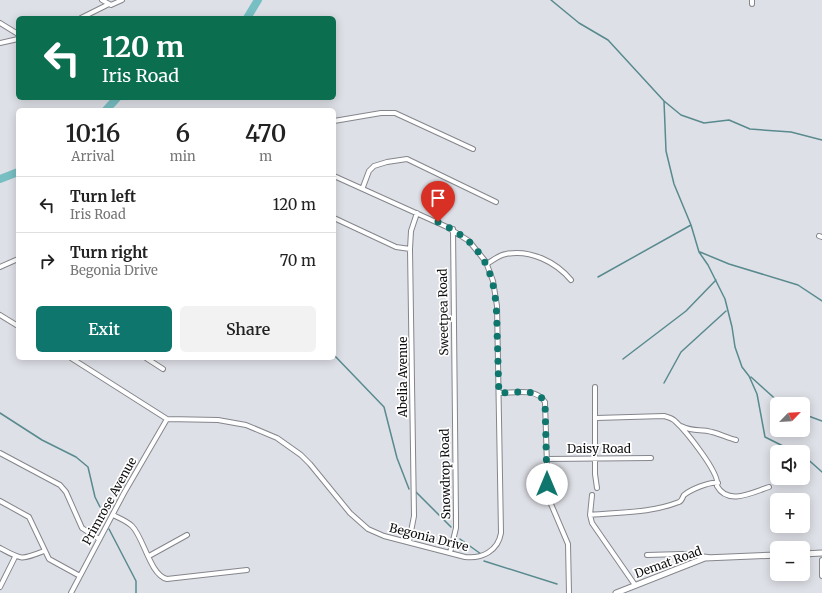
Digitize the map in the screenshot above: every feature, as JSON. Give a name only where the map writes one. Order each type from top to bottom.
[{"type":"street","points":[[102,0],[108,4]]},
{"type":"street","points":[[85,16],[108,4],[115,4],[122,0]]},
{"type":"street","points":[[0,23],[16,33]]},
{"type":"street","points":[[0,43],[16,39]]},
{"type":"street","points":[[336,122],[381,113],[395,113],[473,149]]},
{"type":"street","points":[[363,187],[369,171],[374,166],[386,162],[407,160],[496,202]]},
{"type":"street","name":"Begonia Drive","points":[[167,419],[218,420],[246,425],[277,438],[301,455],[360,523],[374,532],[469,558],[480,557],[491,551],[500,538],[499,393],[497,306],[493,281],[486,264],[478,250],[453,229],[363,187],[336,177]]},
{"type":"street","name":"Abelia Avenue","points":[[409,542],[414,516],[410,249],[411,231],[418,213]]},
{"type":"street","points":[[336,219],[396,247],[410,249]]},
{"type":"street","name":"Sweetpea Road","points":[[453,229],[454,395]]},
{"type":"street","points":[[486,264],[507,254],[535,256],[543,258],[562,270],[571,280]]},
{"type":"street","points":[[0,268],[16,260]]},
{"type":"street","points":[[0,315],[16,324]]},
{"type":"street","points":[[74,360],[167,419]]},
{"type":"street","points":[[149,360],[163,369]]},
{"type":"street","points":[[595,387],[595,474],[597,488]]},
{"type":"street","points":[[499,393],[533,392],[543,398],[546,404],[548,497],[568,544],[569,593]]},
{"type":"street","name":"Snowdrop Road","points":[[450,553],[456,524],[454,395]]},
{"type":"street","points":[[596,418],[670,417],[679,425],[715,474],[718,483],[717,486],[720,492],[725,496],[734,497],[769,487]]},
{"type":"street","name":"Primrose Avenue","points":[[71,593],[138,467],[167,419]]},
{"type":"street","points":[[679,425],[690,430],[711,432],[736,440]]},
{"type":"street","points":[[0,453],[60,485],[66,492],[82,528],[99,539]]},
{"type":"street","name":"Daisy Road","points":[[547,459],[651,458]]},
{"type":"street","points":[[590,515],[660,509],[680,502],[687,494],[712,481],[718,483]]},
{"type":"street","points":[[592,496],[590,515],[594,526],[635,585]]},
{"type":"street","points":[[0,501],[29,517],[44,551],[52,561],[80,576]]},
{"type":"street","points":[[113,515],[132,526],[159,575],[167,579],[247,570]]},
{"type":"street","points":[[149,556],[187,536]]},
{"type":"street","points":[[0,548],[15,557],[26,558],[44,551]]},
{"type":"street","points":[[810,554],[822,553]]},
{"type":"street","points":[[647,555],[682,554],[710,557]]},
{"type":"street","name":"Demat Road","points":[[616,593],[697,560],[710,557],[770,555]]},
{"type":"street","points":[[0,586],[15,557]]},
{"type":"street","points":[[822,560],[822,576]]},
{"type":"waterway","points":[[248,16],[258,0]]},
{"type":"waterway","points":[[551,0],[579,23],[608,40],[664,101],[681,115],[704,123],[729,120],[750,129],[791,132],[822,140]]},
{"type":"waterway","points":[[108,108],[115,100]]},
{"type":"waterway","points":[[664,101],[666,151],[674,184],[691,225],[699,252],[708,265],[725,299],[735,347],[742,367],[749,376],[757,394],[765,437],[781,445]]},
{"type":"waterway","points":[[0,179],[16,173]]},
{"type":"waterway","points":[[598,277],[691,225]]},
{"type":"waterway","points":[[700,252],[729,264],[798,285],[822,301]]},
{"type":"waterway","points":[[623,359],[686,311],[716,280]]},
{"type":"waterway","points":[[664,383],[681,352],[726,311]]},
{"type":"waterway","points":[[336,357],[384,407],[397,458],[409,489]]},
{"type":"waterway","points":[[751,377],[773,397]]},
{"type":"waterway","points":[[0,413],[42,440],[76,457],[88,467],[95,497],[100,507]]},
{"type":"waterway","points":[[810,417],[822,421]]},
{"type":"waterway","points":[[810,461],[822,472]]},
{"type":"waterway","points":[[416,492],[451,527]]},
{"type":"waterway","points":[[109,529],[136,581],[136,593]]},
{"type":"waterway","points":[[460,539],[481,554]]},
{"type":"waterway","points":[[484,561],[557,584]]},
{"type":"route","points":[[438,222],[453,229],[478,250],[486,262],[493,281],[497,306],[499,393],[533,392],[541,396],[546,404],[547,484]]}]
